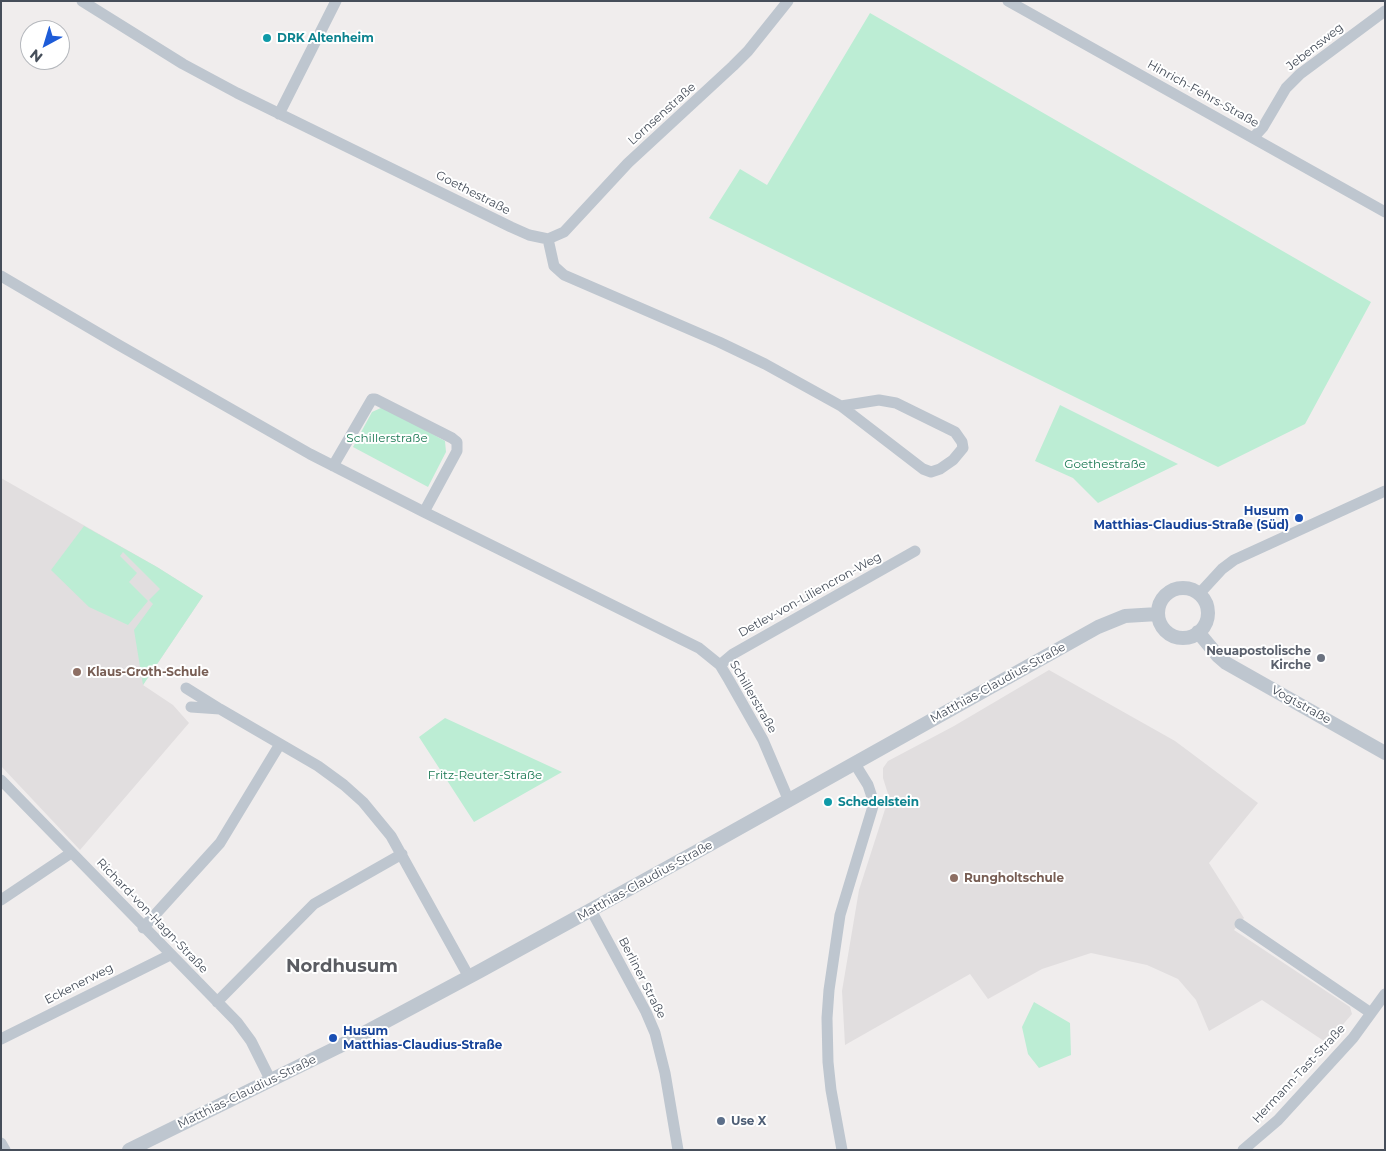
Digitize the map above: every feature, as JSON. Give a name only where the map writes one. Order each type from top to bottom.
[{"type":"street","name":"Goethestraße","points":[[82,1],[183,64],[279,114],[511,227],[529,235],[548,239]]},
{"type":"street","points":[[279,114],[336,1]]},
{"type":"street","name":"Lornsenstraße","points":[[548,239],[564,232],[628,163],[734,66],[788,1]]},
{"type":"street","name":"Hinrich-Fehrs-Straße","points":[[1008,1],[1385,212]]},
{"type":"street","name":"Jebensweg","points":[[1253,138],[1263,127],[1286,88],[1300,74],[1385,11]]},
{"type":"street","points":[[548,239],[554,266],[564,276],[735,349],[841,406],[929,472],[944,467],[963,448],[962,442],[955,432],[896,403],[879,400],[841,406]]},
{"type":"street","name":"Schillerstraße","points":[[1,276],[125,349],[333,466],[687,642],[709,655],[720,665],[763,740],[789,801]]},
{"type":"street","points":[[333,466],[372,399],[375,399],[457,442],[457,451],[424,512]]},
{"type":"street","points":[[1199,594],[1222,569],[1234,560],[1385,491]]},
{"type":"street","name":"Detlev-von-Liliencron-Weg","points":[[720,665],[733,654],[915,551]]},
{"type":"street","points":[[1178,588],[1190,589],[1199,594],[1208,610],[1204,627],[1190,636],[1181,638],[1172,636],[1165,631],[1159,623],[1158,614],[1158,606],[1163,597],[1178,588]]},
{"type":"street","name":"Matthias-Claudius-Straße","points":[[129,1150],[271,1081],[470,976],[789,801],[1103,624],[1126,616],[1158,614]]},
{"type":"street","name":"Vogtstraße","points":[[1198,632],[1226,663],[1385,753]]},
{"type":"street","points":[[186,688],[318,766],[363,802],[391,836],[470,976]]},
{"type":"street","points":[[191,707],[220,709]]},
{"type":"street","points":[[143,928],[220,843],[280,744]]},
{"type":"street","points":[[842,1150],[832,1098],[828,1062],[827,1018],[829,990],[840,915],[874,803],[868,785],[855,764]]},
{"type":"street","name":"Richard-von-Hagn-Straße","points":[[1,780],[143,928],[237,1022],[251,1041],[271,1081]]},
{"type":"street","points":[[1,900],[71,852]]},
{"type":"street","points":[[217,1002],[314,904],[402,854]]},
{"type":"street","name":"Berliner Straße","points":[[591,910],[646,1012],[655,1033],[665,1073],[678,1150]]},
{"type":"street","points":[[1240,924],[1371,1013]]},
{"type":"street","name":"Eckenerweg","points":[[1,1039],[170,955]]},
{"type":"street","name":"Hermann-Tast-Straße","points":[[1243,1150],[1278,1120],[1353,1038],[1385,994]]},
{"type":"street","points":[[1,1143],[5,1150]]},
{"type":"shaded area","name":"Klaus-Groth-Schule","points":[[1,478],[157,567],[203,596],[143,685],[173,705],[189,723],[80,850],[1,766]]},
{"type":"shaded area","points":[[1049,670],[1175,741],[1258,803],[1209,863],[1244,918],[1234,930],[1350,1007],[1352,1014],[1327,1043],[1262,1000],[1209,1031],[1196,1000],[1178,979],[1147,965],[1091,953],[1042,969],[988,999],[970,974],[845,1045],[842,991],[859,890],[889,797],[883,778],[883,768],[888,761],[954,726]]},
{"type":"green space","points":[[870,13],[1371,302],[1305,424],[1218,467],[709,218],[740,169],[767,185]]},
{"type":"green space","name":"Goethestraße","points":[[1060,405],[1178,464],[1098,503],[1073,478],[1035,461]]},
{"type":"green space","name":"Schillerstraße","points":[[383,407],[445,441],[446,452],[428,487],[353,447],[372,412]]},
{"type":"green space","points":[[84,526],[157,567],[203,596],[143,685],[134,630],[153,604],[149,600],[160,589],[123,552],[120,556],[137,573],[129,582],[148,601],[128,625],[89,607],[51,570]]},
{"type":"green space","name":"Fritz-Reuter-Straße","points":[[445,718],[562,772],[474,822],[419,737]]},
{"type":"green space","points":[[1034,1002],[1070,1023],[1071,1055],[1039,1068],[1028,1054],[1022,1027]]},
{"type":"place","name":"DRK Altenheim","points":[[267,38]]},
{"type":"place","name":"Husum Matthias-Claudius-Straße (Süd)","points":[[1299,518]]},
{"type":"place","name":"Neuapostolische Kirche","points":[[1321,658]]},
{"type":"place","name":"Klaus-Groth-Schule","points":[[77,672]]},
{"type":"place","name":"Schedelstein","points":[[828,802]]},
{"type":"place","name":"Rungholtschule","points":[[954,878]]},
{"type":"place","name":"Husum Matthias-Claudius-Straße","points":[[333,1038]]},
{"type":"place","name":"Use X","points":[[721,1121]]},
{"type":"district","name":"Nordhusum","points":[[342,967]]}]
